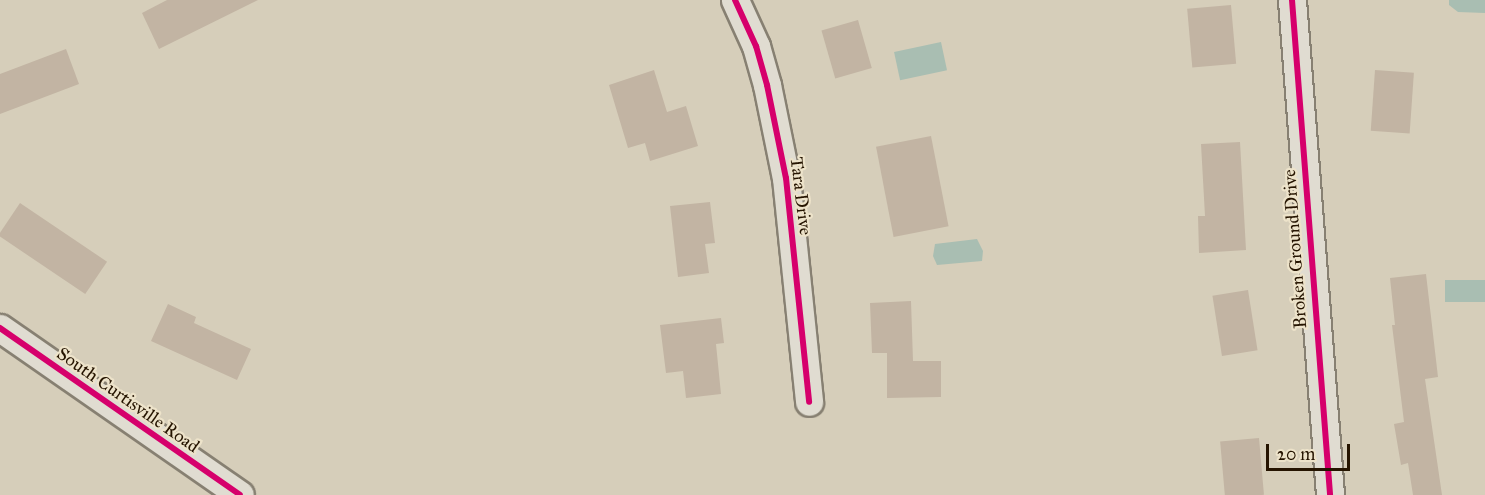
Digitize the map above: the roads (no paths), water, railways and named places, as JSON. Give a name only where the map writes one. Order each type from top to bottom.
[{"type":"street","name":"Tara Drive","points":[[735,0],[756,46],[768,85],[786,178],[809,402]]},
{"type":"street","name":"Broken Ground Drive","points":[[1292,0],[1330,495]]},
{"type":"street","name":"South Curtisville Road","points":[[0,328],[240,495]]}]
